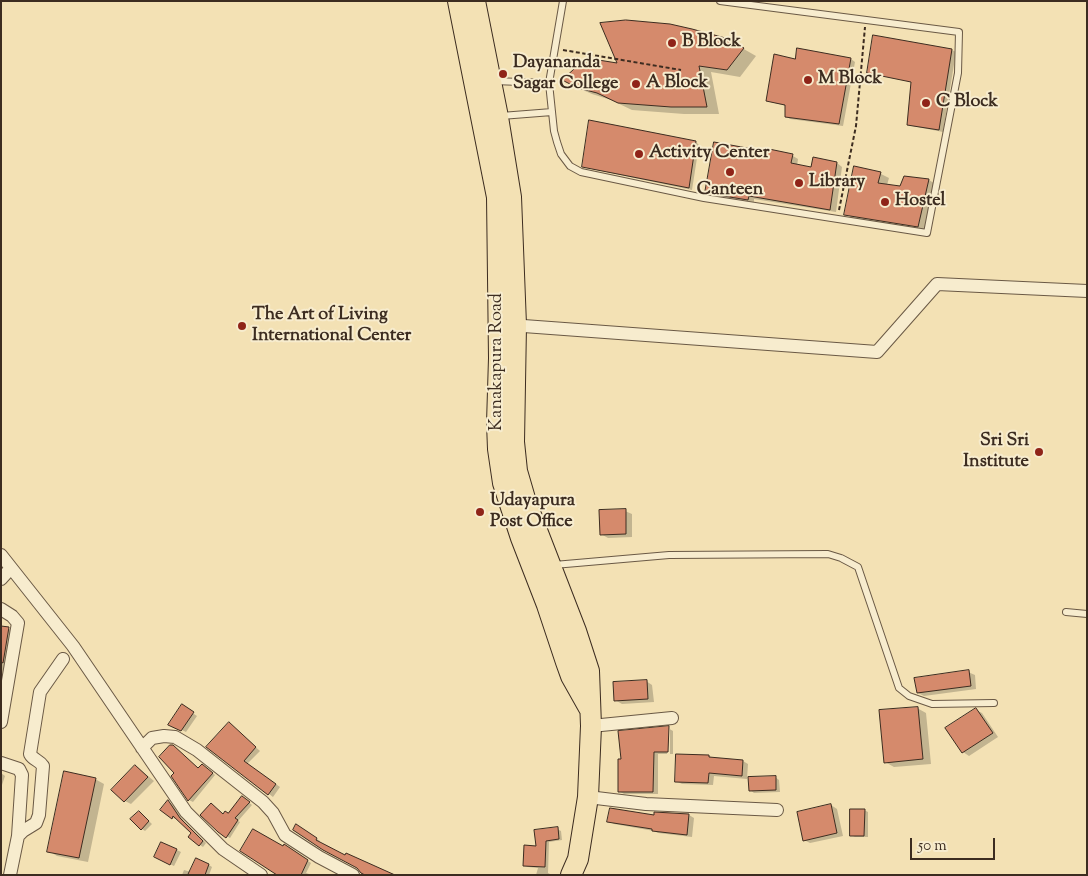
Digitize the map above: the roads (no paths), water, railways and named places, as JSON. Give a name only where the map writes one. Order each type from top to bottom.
[{"type":"highway","name":"Kanakapura Road","points":[[458,1],[497,197],[507,325]]},
{"type":"highway","name":"Kanakapura Road","points":[[475,1],[498,117],[511,197],[507,325],[498,449],[503,483],[519,505],[550,565],[576,630],[589,671],[588,797],[578,859],[572,875]]},
{"type":"highway","name":"Kanakapura Road","points":[[519,505],[547,605],[571,676],[590,718]]},
{"type":"street","points":[[507,325],[876,352],[938,284],[1087,291]]},
{"type":"street","points":[[1,555],[73,646],[186,812],[223,849],[262,875]]},
{"type":"street","points":[[1,579],[11,568]]},
{"type":"street","points":[[1,609],[12,616],[18,623],[1,722]]},
{"type":"street","points":[[18,836],[36,823],[39,814],[43,766],[31,756],[30,751],[40,692],[63,659]]},
{"type":"street","points":[[590,718],[672,718]]},
{"type":"street","points":[[142,748],[152,738],[164,736],[175,737],[197,750],[263,802],[272,813],[285,836],[353,875]]},
{"type":"street","points":[[1,763],[19,769],[22,775],[18,836],[10,875]]},
{"type":"street","points":[[588,797],[646,804],[777,810]]},
{"type":"lane","points":[[563,1],[548,83],[554,130],[562,154],[570,166],[581,172],[704,198],[927,233],[958,73],[959,32],[720,1]]},
{"type":"lane","points":[[491,82],[548,83]]},
{"type":"lane","points":[[498,117],[552,112]]},
{"type":"lane","points":[[550,565],[669,555],[828,554],[841,558],[858,567],[899,688],[910,696],[932,704],[994,703]]},
{"type":"lane","points":[[1066,612],[1087,614]]},
{"type":"place","name":"B Block","points":[[672,43]]},
{"type":"place","name":"Dayananda Sagar College","points":[[503,74]]},
{"type":"place","name":"M Block","points":[[808,80]]},
{"type":"place","name":"A Block","points":[[636,84]]},
{"type":"place","name":"C Block","points":[[926,103]]},
{"type":"place","name":"Activity Center","points":[[639,154]]},
{"type":"place","name":"Canteen","points":[[730,172]]},
{"type":"place","name":"Library","points":[[799,183]]},
{"type":"place","name":"Hostel","points":[[885,202]]},
{"type":"place","name":"The Art of Living International Center","points":[[242,326]]},
{"type":"place","name":"Sri Sri Institute","points":[[1039,452]]},
{"type":"place","name":"Udayapura Post Office","points":[[480,512]]}]
